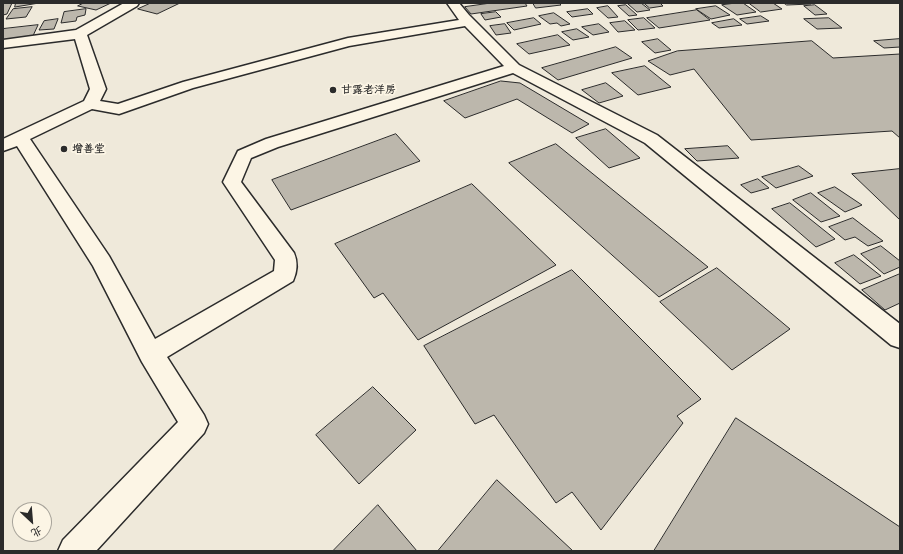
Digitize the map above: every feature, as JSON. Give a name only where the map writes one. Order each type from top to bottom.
[{"type":"street","points":[[3,44],[80,34],[88,28],[134,3]]},
{"type":"street","points":[[453,3],[467,22],[514,68],[652,139],[900,338]]},
{"type":"street","points":[[74,551],[194,424],[151,354],[101,262],[12,142],[90,104],[119,109],[188,85],[348,42],[467,22]]},
{"type":"street","points":[[80,34],[98,89],[90,104]]},
{"type":"street","points":[[151,354],[285,275],[286,259],[232,182],[244,155],[272,143],[514,68]]},
{"type":"building","points":[[12,3],[7,14],[3,15],[3,4]]},
{"type":"building","points":[[16,3],[39,3],[15,7]]},
{"type":"building","points":[[84,3],[111,3],[96,10],[78,6]]},
{"type":"building","points":[[151,3],[180,3],[157,14],[138,9]]},
{"type":"building","points":[[491,3],[525,3],[527,6],[471,14],[465,7]]},
{"type":"building","points":[[533,3],[559,3],[561,5],[536,8]]},
{"type":"building","points":[[641,3],[650,10],[637,12],[628,4]]},
{"type":"building","points":[[644,3],[660,3],[663,6],[650,8]]},
{"type":"building","points":[[743,3],[756,12],[737,15],[722,5]]},
{"type":"building","points":[[749,3],[773,3],[782,9],[761,12]]},
{"type":"building","points":[[784,3],[810,3],[811,4],[787,5]]},
{"type":"building","points":[[626,5],[637,15],[629,16],[618,6]]},
{"type":"building","points":[[815,5],[827,14],[815,15],[804,6]]},
{"type":"building","points":[[608,6],[618,17],[608,18],[597,8]]},
{"type":"building","points":[[716,6],[730,15],[711,19],[696,9]]},
{"type":"building","points":[[32,7],[26,17],[6,19],[13,9]]},
{"type":"building","points":[[86,9],[85,15],[77,17],[76,21],[61,23],[64,12]]},
{"type":"building","points":[[588,9],[593,14],[572,17],[567,12]]},
{"type":"building","points":[[697,10],[710,20],[659,28],[647,18]]},
{"type":"building","points":[[496,12],[501,17],[485,20],[481,14]]},
{"type":"building","points":[[554,13],[570,24],[561,26],[557,23],[550,24],[539,16]]},
{"type":"building","points":[[761,16],[769,21],[747,24],[740,19]]},
{"type":"building","points":[[534,18],[541,24],[514,30],[507,23]]},
{"type":"building","points":[[644,18],[655,28],[638,30],[628,20]]},
{"type":"building","points":[[829,18],[842,28],[817,29],[804,19]]},
{"type":"building","points":[[58,19],[54,29],[39,30],[44,21]]},
{"type":"building","points":[[734,19],[742,25],[719,28],[712,23]]},
{"type":"building","points":[[625,21],[635,30],[618,32],[610,23]]},
{"type":"building","points":[[505,24],[511,33],[496,35],[490,26]]},
{"type":"building","points":[[599,24],[609,32],[593,35],[582,27]]},
{"type":"building","points":[[38,25],[32,38],[3,41],[3,29]]},
{"type":"building","points":[[577,29],[589,37],[573,40],[562,32]]},
{"type":"building","points":[[558,35],[570,45],[529,54],[517,44]]},
{"type":"building","points":[[658,39],[671,50],[655,53],[642,42]]},
{"type":"building","points":[[900,39],[900,47],[884,48],[874,41]]},
{"type":"building","points":[[812,41],[833,58],[900,54],[900,138],[892,131],[751,140],[694,69],[670,75],[648,61],[677,51]]},
{"type":"building","points":[[616,47],[632,58],[558,80],[542,68]]},
{"type":"building","points":[[645,66],[671,87],[638,95],[612,73]]},
{"type":"building","points":[[501,81],[520,83],[589,124],[572,133],[517,99],[465,118],[444,101]]},
{"type":"building","points":[[606,83],[623,96],[599,103],[582,90]]},
{"type":"building","points":[[606,129],[640,158],[609,168],[576,138]]},
{"type":"building","points":[[396,134],[420,161],[291,210],[272,180]]},
{"type":"building","points":[[556,144],[708,267],[659,297],[509,163]]},
{"type":"building","points":[[728,146],[739,158],[697,161],[685,149]]},
{"type":"building","points":[[799,166],[813,176],[776,188],[762,177]]},
{"type":"building","points":[[900,169],[900,220],[852,174]]},
{"type":"building","points":[[758,179],[769,188],[751,193],[741,185]]},
{"type":"building","points":[[472,184],[556,265],[418,340],[383,293],[374,298],[335,244]]},
{"type":"building","points":[[835,187],[862,205],[845,212],[818,193]]},
{"type":"building","points":[[811,193],[840,216],[821,222],[793,200]]},
{"type":"building","points":[[790,203],[835,239],[816,247],[772,209]]},
{"type":"building","points":[[853,218],[883,241],[868,246],[855,237],[845,240],[829,227]]},
{"type":"building","points":[[881,246],[900,261],[900,267],[884,274],[861,254]]},
{"type":"building","points":[[854,255],[881,276],[860,284],[835,263]]},
{"type":"building","points":[[717,268],[790,329],[732,370],[660,302]]},
{"type":"building","points":[[572,270],[701,399],[677,416],[683,423],[601,530],[572,492],[556,503],[494,415],[475,424],[424,346]]},
{"type":"building","points":[[900,274],[900,303],[885,310],[862,290]]},
{"type":"building","points":[[373,387],[416,430],[359,484],[316,435]]},
{"type":"building","points":[[736,418],[900,527],[900,551],[654,551]]},
{"type":"building","points":[[497,480],[573,551],[438,551]]},
{"type":"building","points":[[378,505],[417,551],[333,551]]},
{"type":"place","name":"甘露老洋房","points":[[333,90]]},
{"type":"place","name":"增善堂","points":[[64,149]]}]
